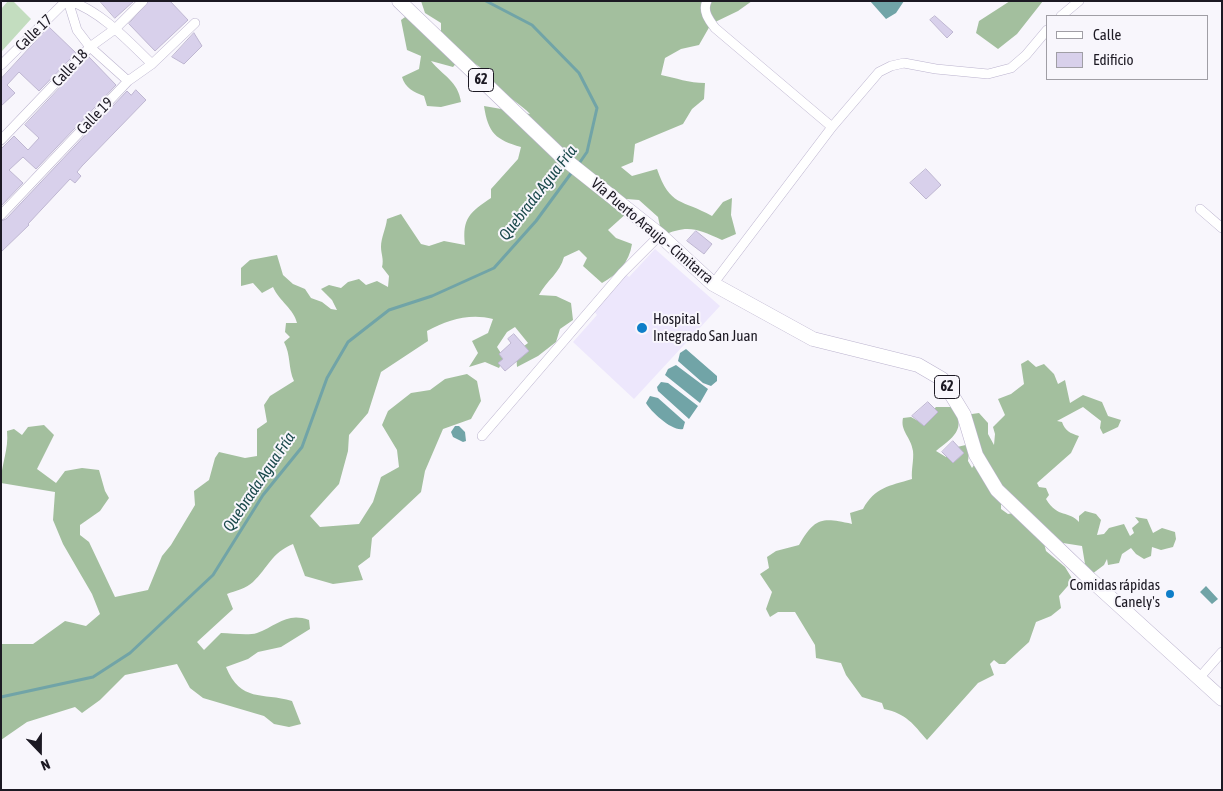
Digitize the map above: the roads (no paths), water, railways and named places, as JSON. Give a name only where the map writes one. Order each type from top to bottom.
[{"type":"main road","name":"Vía Puerto Araujo - Cimitarra","points":[[399,1],[563,158],[660,235],[713,284],[813,339],[918,365],[942,379],[964,415],[976,455],[997,490],[1090,579],[1222,699]]},
{"type":"street","points":[[68,1],[80,5],[115,28],[152,64]]},
{"type":"street","points":[[68,1],[77,30],[90,47],[128,81]]},
{"type":"street","name":"Calle 17","points":[[1,64],[68,1]]},
{"type":"street","name":"Calle 18","points":[[1,140],[90,47],[115,28],[143,1]]},
{"type":"street","points":[[707,1],[705,4],[707,17],[715,28],[832,127]]},
{"type":"street","points":[[1062,15],[1078,1]]},
{"type":"street","name":"Calle 19","points":[[1,215],[128,81],[152,64],[196,23]]},
{"type":"street","points":[[713,284],[832,127],[879,72],[891,66],[904,63],[936,69],[988,74],[1011,68],[1026,55],[1046,31]]},
{"type":"street","points":[[1200,209],[1220,223]]},
{"type":"street","points":[[482,436],[622,273],[660,235]]},
{"type":"street","points":[[1200,678],[1222,652]]},
{"type":"water","points":[[870,1],[904,1],[896,13],[886,19]]},
{"type":"water","points":[[686,349],[717,376],[717,381],[711,386],[703,383],[678,361],[680,353]]},
{"type":"water","points":[[676,365],[708,389],[700,403],[665,375],[668,369]]},
{"type":"water","points":[[661,382],[668,383],[698,406],[689,419],[658,391],[657,387]]},
{"type":"water","points":[[650,396],[658,398],[685,422],[683,429],[668,424],[652,411],[646,403]]},
{"type":"water","points":[[455,426],[459,426],[465,432],[466,441],[463,442],[453,437],[451,432]]},
{"type":"water","points":[[1206,586],[1218,599],[1212,604],[1200,592]]},
{"type":"waterway","name":"Quebrada Agua Fría","points":[[486,1],[532,25],[579,73],[597,108],[587,152],[578,165]]},
{"type":"waterway","name":"Quebrada Agua Fría","points":[[1,697],[93,677],[130,653],[213,575],[263,495],[302,447],[327,378],[348,342],[389,310],[432,296],[494,268],[536,221],[572,172]]},
{"type":"place","name":"Hospital Integrado San Juan","points":[[642,328]]},
{"type":"place","name":"Comidas rápidas Canely's","points":[[1170,594]]}]
